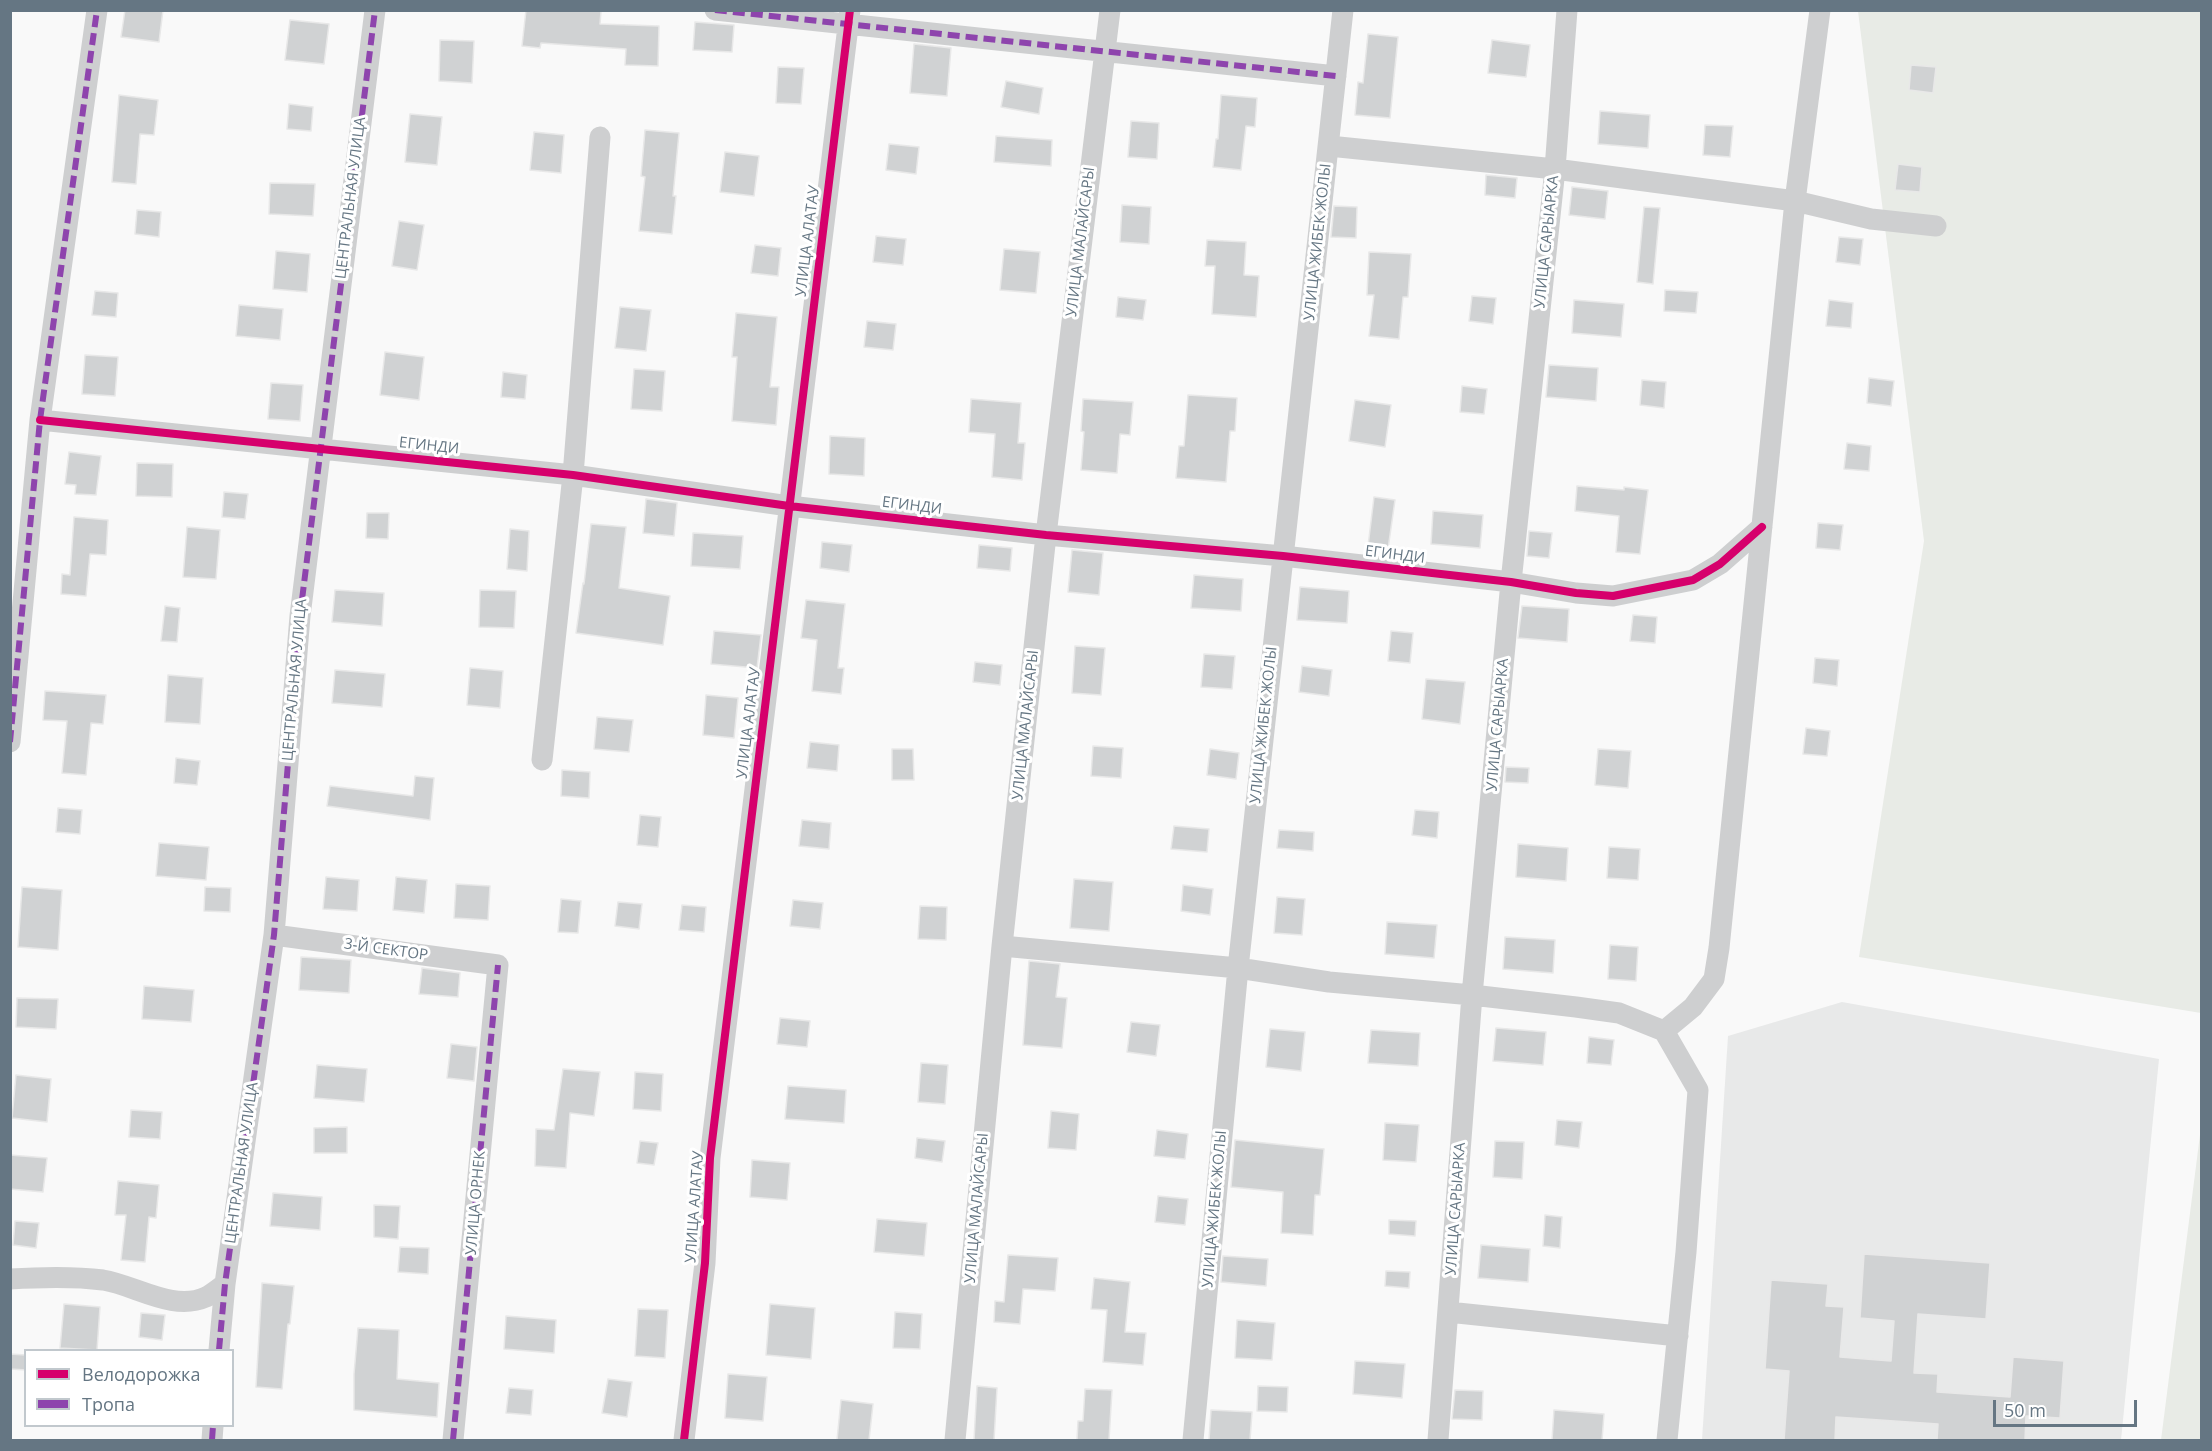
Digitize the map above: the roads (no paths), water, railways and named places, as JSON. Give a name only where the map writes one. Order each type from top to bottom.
[{"type":"street","points":[[10,742],[40,420],[97,10]]},
{"type":"street","name":"ЦЕНТРАЛЬНАЯ УЛИЦА","points":[[219,1349],[225,1284],[274,935],[300,616],[375,10]]},
{"type":"street","points":[[716,10],[849,18],[1105,52],[1336,76]]},
{"type":"street","name":"УЛИЦА МАЛАЙСАРЫ","points":[[955,1440],[1002,946],[1046,535],[1110,10]]},
{"type":"street","name":"УЛИЦА ЖИБЕК ЖОЛЫ","points":[[1193,1440],[1238,968],[1343,10]]},
{"type":"street","name":"УЛИЦА САРЫАРКА","points":[[1438,1440],[1472,995],[1511,582],[1555,169],[1567,10]]},
{"type":"street","points":[[1664,1031],[1693,1007],[1714,979],[1719,948],[1796,201],[1820,10]]},
{"type":"street","name":"УЛИЦА АЛАТАУ","points":[[684,1440],[705,1263],[710,1158],[849,18]]},
{"type":"street","points":[[542,760],[573,474],[600,137]]},
{"type":"street","points":[[1329,146],[1555,169],[1796,201],[1871,219],[1936,226]]},
{"type":"street","name":"ЕГИНДИ","points":[[40,420],[573,474],[789,506],[1046,535],[1283,556],[1613,596],[1693,580],[1720,564],[1762,527]]},
{"type":"street","name":"3-Й СЕКТОР","points":[[274,935],[498,964]]},
{"type":"street","points":[[1002,946],[1238,968],[1329,982],[1472,995],[1619,1013],[1664,1031],[1698,1090],[1696,1137],[1667,1440]]},
{"type":"street","name":"УЛИЦА ОРНЕК","points":[[453,1440],[498,964]]},
{"type":"street","points":[[10,1279],[69,1276],[106,1281],[171,1300],[189,1301],[205,1297],[225,1284]]},
{"type":"street","points":[[1448,1312],[1678,1336]]}]
